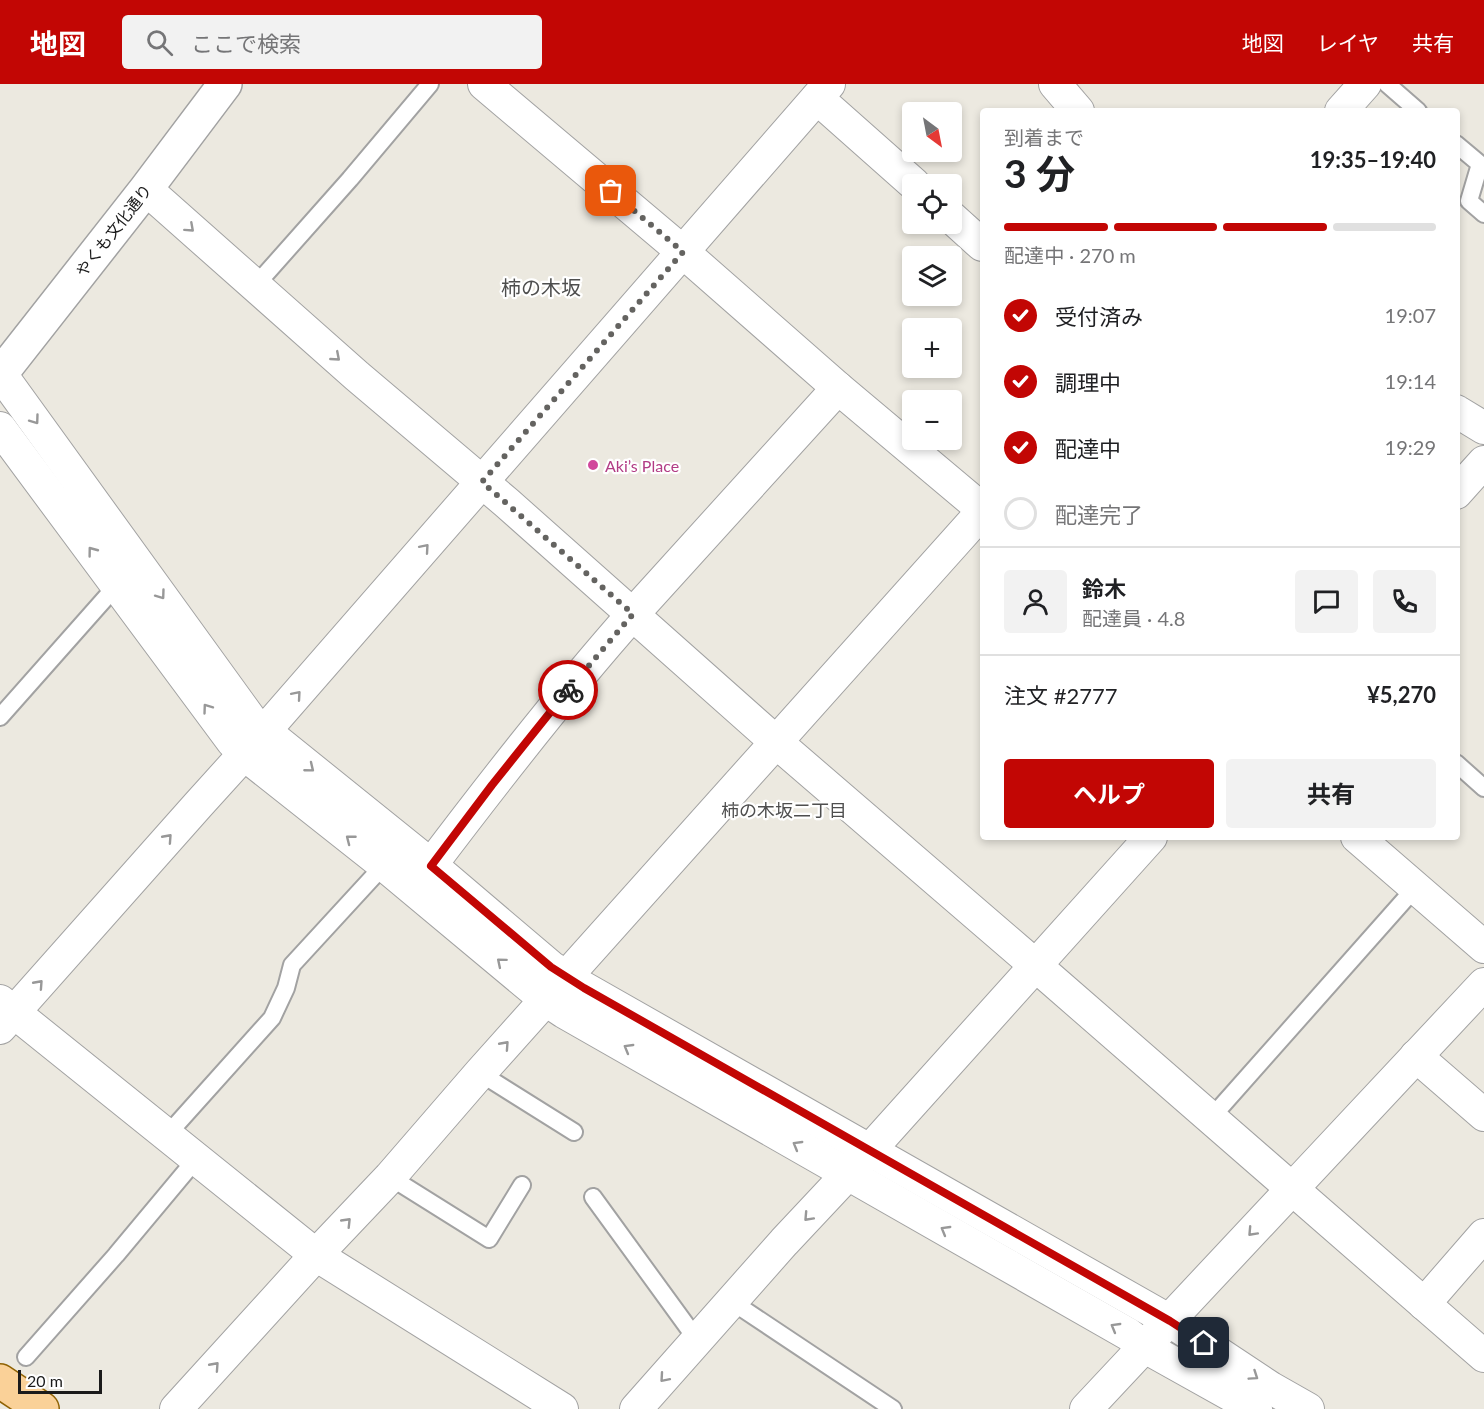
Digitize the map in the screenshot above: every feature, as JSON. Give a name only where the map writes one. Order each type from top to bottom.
[{"type":"main road","points":[[0,1381],[42,1409]]},
{"type":"street","name":"やくも文化通り","points":[[0,374],[146,189],[225,84]]},
{"type":"street","points":[[484,84],[980,508]]},
{"type":"street","points":[[1055,84],[1075,108]]},
{"type":"street","points":[[1344,108],[1365,84]]},
{"type":"street","points":[[562,1409],[316,1255],[197,1158],[5,1014],[244,755],[823,91],[904,174]]},
{"type":"street","points":[[146,189],[357,376],[507,503],[776,742],[1484,1356]]},
{"type":"street","points":[[962,228],[980,243]]},
{"type":"street","points":[[0,374],[251,720],[551,967],[869,1151],[1170,1321],[1271,1388],[1308,1409]]},
{"type":"street","points":[[431,866],[566,692],[633,614],[838,388]]},
{"type":"street","points":[[1460,413],[1484,428]]},
{"type":"street","points":[[0,428],[244,755],[384,865],[546,1000],[1256,1409]]},
{"type":"street","points":[[1460,489],[1484,462]]},
{"type":"street","points":[[176,1409],[390,1177],[980,512]]},
{"type":"street","points":[[636,1409],[1148,840]]},
{"type":"street","points":[[1360,840],[1484,947]]},
{"type":"street","points":[[1086,1409],[1484,984]]},
{"type":"street","points":[[1416,1056],[1484,1115]]},
{"type":"street","points":[[1424,1304],[1484,1235]]},
{"type":"lane","points":[[255,286],[430,84]]},
{"type":"lane","points":[[1387,84],[1415,108]]},
{"type":"lane","points":[[1460,147],[1480,164],[1469,201],[1484,214]]},
{"type":"lane","points":[[0,717],[117,585]]},
{"type":"lane","points":[[1460,767],[1484,788]]},
{"type":"lane","points":[[167,1135],[272,1018],[286,988],[292,965],[384,865]]},
{"type":"lane","points":[[1211,1119],[1415,888]]},
{"type":"lane","points":[[480,1073],[573,1132]]},
{"type":"lane","points":[[26,1357],[116,1256],[197,1158]]},
{"type":"lane","points":[[390,1177],[489,1239],[522,1185]]},
{"type":"lane","points":[[593,1197],[696,1340]]},
{"type":"lane","points":[[731,1301],[893,1409]]},
{"type":"way so far","points":[[568,690],[633,614],[482,482],[683,252],[611,191]]},
{"type":"place","name":"Aki’s Place","points":[[593,465]]},
{"type":"district","name":"柿の木坂","points":[[541,287]]},
{"type":"district","name":"柿の木坂二丁目","points":[[784,810]]},
{"type":"route","points":[[568,690],[431,866],[551,967],[584,988],[1170,1321],[1204,1343]]}]
